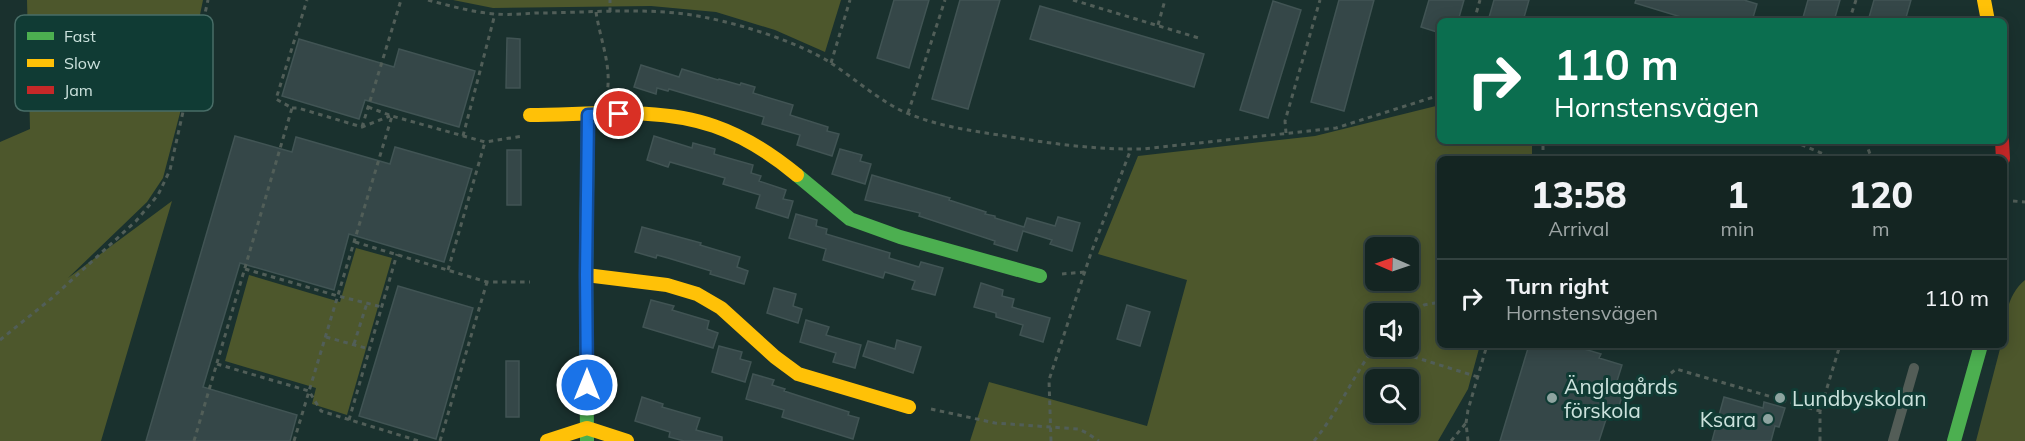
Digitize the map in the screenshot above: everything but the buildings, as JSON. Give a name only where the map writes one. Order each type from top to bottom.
[{"type":"street","points":[[1984,0],[1987,18]]},
{"type":"street","points":[[530,115],[650,114],[714,126],[746,141],[790,169],[850,219],[900,237],[1040,276]]},
{"type":"street","points":[[587,435],[588,115]]},
{"type":"street","points":[[586,275],[657,284],[707,298],[734,318],[798,374],[909,407]]},
{"type":"street","points":[[1954,441],[1980,348]]},
{"type":"street","points":[[547,441],[587,435],[627,441]]},
{"type":"lane","points":[[1893,441],[1914,368]]},
{"type":"path","points":[[205,15],[208,0]]},
{"type":"path","points":[[307,0],[276,99],[292,108],[362,127],[392,116]]},
{"type":"path","points":[[362,127],[401,0]]},
{"type":"path","points":[[428,0],[465,10],[495,14],[674,12],[710,18],[809,51],[831,63],[866,90],[908,113],[942,125],[1081,147],[1131,149],[1336,128],[1437,96]]},
{"type":"path","points":[[610,0],[610,12]]},
{"type":"path","points":[[831,63],[850,0]]},
{"type":"path","points":[[908,113],[945,0]]},
{"type":"path","points":[[1074,0],[1202,39]]},
{"type":"path","points":[[1158,25],[1165,0]]},
{"type":"path","points":[[1286,133],[1285,121],[1320,0]]},
{"type":"path","points":[[1475,18],[1480,0]]},
{"type":"path","points":[[1851,18],[1856,0]]},
{"type":"path","points":[[588,115],[608,92],[607,63],[596,12]]},
{"type":"path","points":[[463,135],[495,14]]},
{"type":"path","points":[[368,107],[485,142],[530,134]]},
{"type":"path","points":[[194,441],[292,108]]},
{"type":"path","points":[[0,340],[52,298],[136,220],[158,195],[170,170],[183,111]]},
{"type":"path","points":[[294,441],[392,116]]},
{"type":"path","points":[[448,270],[485,142]]},
{"type":"path","points":[[1800,144],[1828,156]]},
{"type":"path","points":[[1051,441],[1049,381],[1091,253],[1131,149]]},
{"type":"path","points":[[2013,201],[2025,202]]},
{"type":"path","points":[[355,242],[487,282],[530,282]]},
{"type":"path","points":[[349,420],[397,254]]},
{"type":"path","points":[[245,269],[382,307]]},
{"type":"path","points":[[441,441],[487,282]]},
{"type":"path","points":[[354,345],[367,303]]},
{"type":"path","points":[[1419,308],[1437,303]]},
{"type":"path","points":[[326,337],[369,349]]},
{"type":"path","points":[[1468,441],[1466,423],[1468,410],[1486,348]]},
{"type":"path","points":[[1820,441],[1820,411],[1839,348]]},
{"type":"path","points":[[1314,441],[1327,425],[1367,357]]},
{"type":"path","points":[[1414,357],[1478,377]]},
{"type":"path","points":[[217,364],[309,391],[321,411],[419,441]]},
{"type":"path","points":[[1664,379],[1676,369],[1820,411]]},
{"type":"path","points":[[909,407],[925,408],[995,423],[1078,429],[1099,441]]},
{"type":"path","points":[[1451,441],[1466,423]]},
{"type":"path","points":[[398,441],[400,435]]},
{"type":"green space","points":[[27,0],[203,0],[200,15],[27,15]]},
{"type":"green space","points":[[453,0],[841,0],[825,52],[775,30],[716,12],[651,6],[493,8]]},
{"type":"green space","points":[[1437,106],[1437,144],[1532,144],[1532,156],[1437,156],[1437,348],[1479,348],[1468,389],[1438,441],[970,441],[989,382],[1147,426],[1187,280],[1098,254],[1138,156],[1315,136]]},
{"type":"green space","points":[[30,111],[180,111],[163,178],[147,202],[68,278],[172,201],[101,441],[0,441],[0,142],[30,129]]},
{"type":"green space","points":[[356,248],[392,258],[347,415],[312,404],[316,388],[225,361],[249,275],[340,302]]},
{"type":"green space","points":[[2025,280],[2025,441],[1976,441],[2000,348],[2007,348],[2007,310],[2019,286]]},
{"type":"traffic: fast","points":[[587,441],[588,115]]},
{"type":"traffic: fast","points":[[797,175],[850,219],[900,237],[1040,276]]},
{"type":"traffic: fast","points":[[1954,441],[1980,348]]},
{"type":"traffic: slow","points":[[1984,0],[1987,18]]},
{"type":"traffic: slow","points":[[530,115],[623,113],[692,120],[725,130],[747,141],[797,175]]},
{"type":"traffic: slow","points":[[586,275],[667,285],[697,294],[721,308],[775,357],[798,374],[909,407]]},
{"type":"traffic: slow","points":[[547,441],[587,428],[627,441]]},
{"type":"traffic: jam","points":[[2002,144],[2003,156]]},
{"type":"place","name":"Änglagårds förskola","points":[[1552,398]]},
{"type":"place","name":"Lundbyskolan","points":[[1780,398]]},
{"type":"place","name":"Ksara","points":[[1768,419]]},
{"type":"route","points":[[587,385],[588,115],[619,114]]}]
